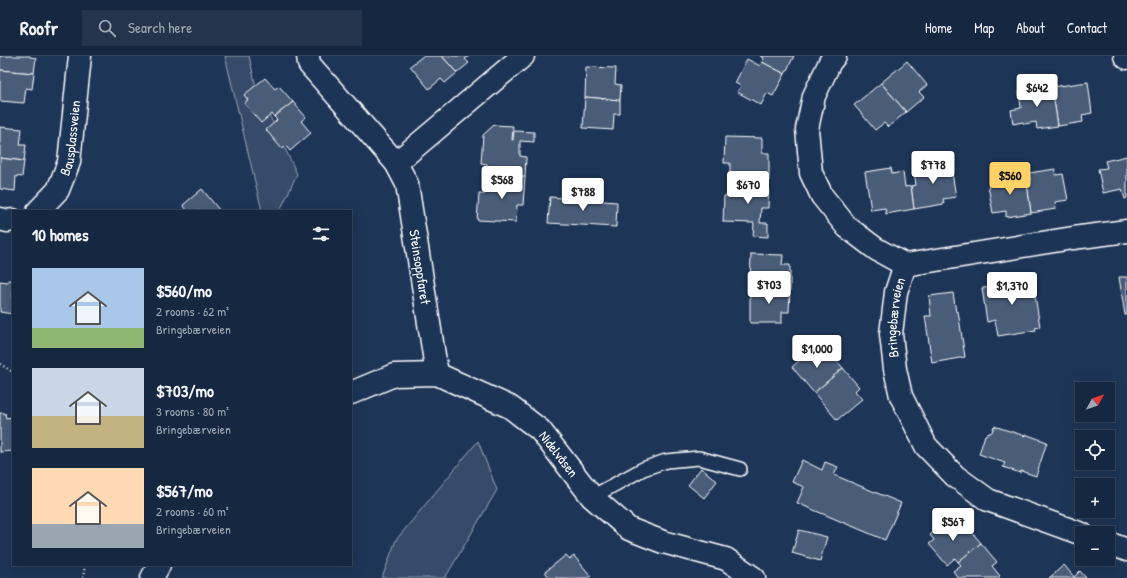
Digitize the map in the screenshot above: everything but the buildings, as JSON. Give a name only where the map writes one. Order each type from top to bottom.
[{"type":"street","name":"Bausplassveien","points":[[39,210],[58,190],[69,162],[80,56]]},
{"type":"street","name":"Steinsoppfaret","points":[[308,56],[309,64],[396,163],[407,184],[437,374]]},
{"type":"street","points":[[396,163],[523,56]]},
{"type":"street","name":"Bringebærveien","points":[[835,56],[830,62],[814,96],[807,129],[811,173],[822,196],[847,227],[876,249],[905,265],[1072,238],[1127,231]]},
{"type":"street","points":[[0,219],[12,220]]},
{"type":"street","name":"Bringebærveien","points":[[905,265],[896,292],[891,334],[895,369],[901,396],[926,446],[955,476],[988,500],[1075,531]]},
{"type":"street","name":"Nidelvåsen","points":[[352,393],[394,375],[437,374],[510,407],[540,430],[592,497],[629,529],[663,542],[726,559],[754,578]]},
{"type":"street","points":[[1115,546],[1127,550]]},
{"type":"street","points":[[152,578],[158,566]]},
{"type":"lane","points":[[592,497],[642,469],[666,462],[699,458],[740,469]]},
{"type":"path","points":[[0,364],[12,371]]},
{"type":"path","points":[[83,578],[85,566]]},
{"type":"shaded area","points":[[225,56],[249,56],[256,87],[297,174],[280,210],[262,210]]},
{"type":"shaded area","points":[[478,441],[497,490],[445,578],[382,578],[396,540]]}]
